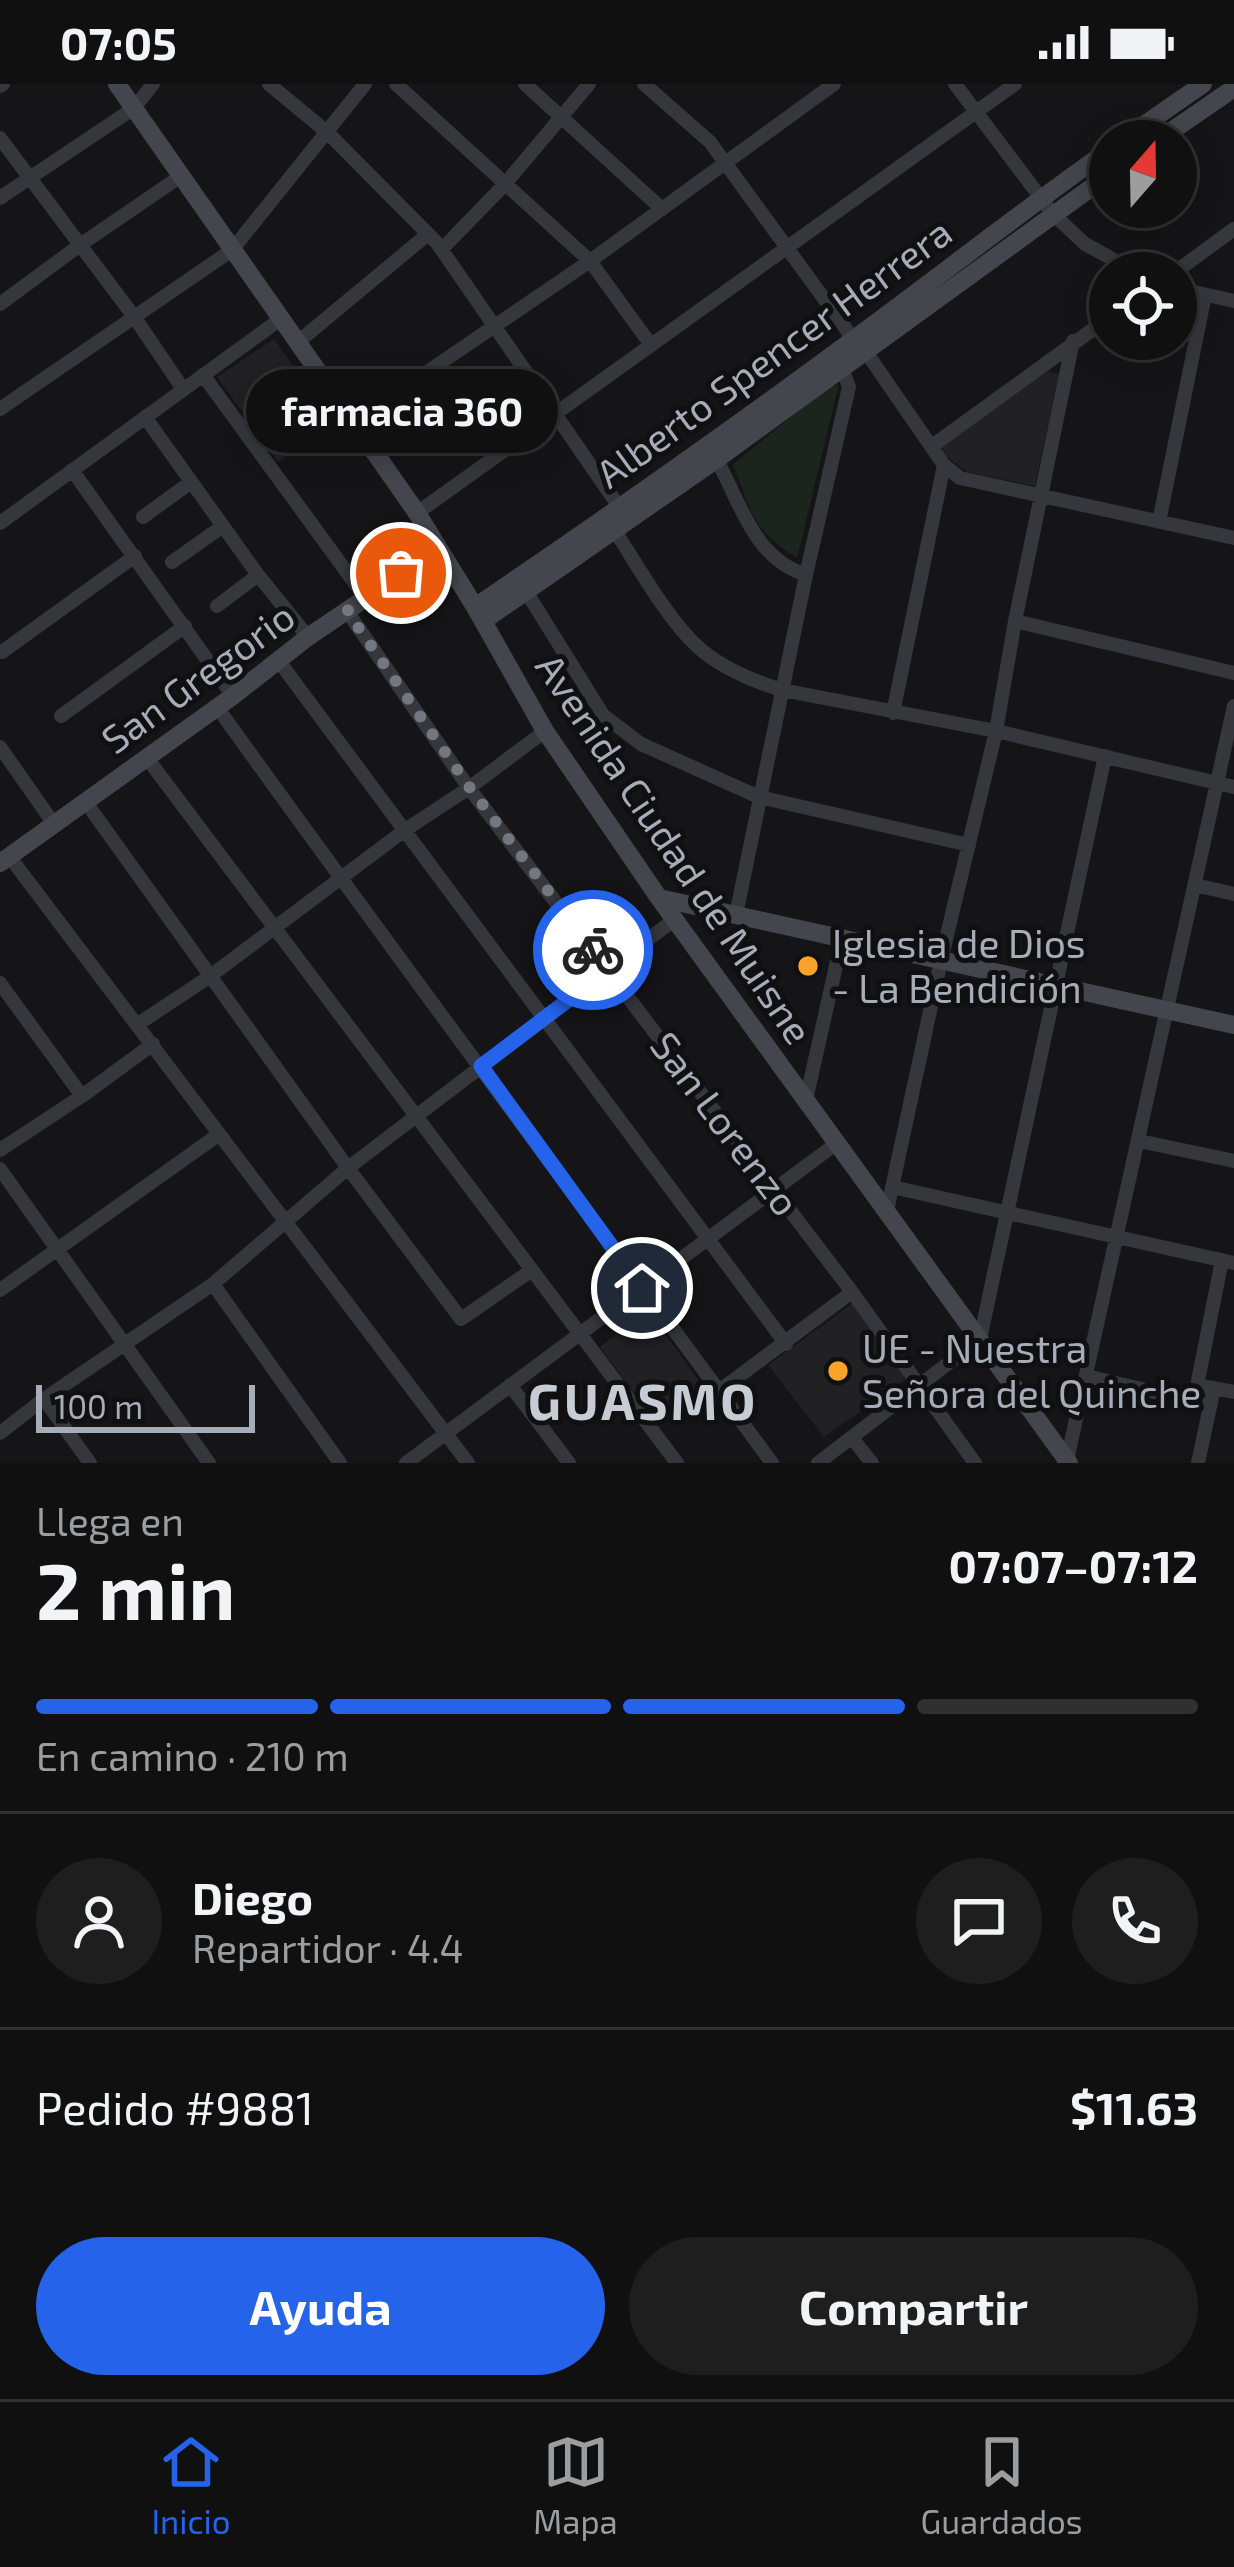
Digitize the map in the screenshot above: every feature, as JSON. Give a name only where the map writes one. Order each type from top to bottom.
[{"type":"street","name":"Avenida Ciudad de Muisne","points":[[117,84],[417,513],[545,731],[659,898],[1067,1462]]},
{"type":"street","points":[[0,198],[134,108],[153,84]]},
{"type":"street","points":[[268,84],[328,133],[442,249],[620,508]]},
{"type":"street","points":[[0,409],[232,250],[365,84]]},
{"type":"street","points":[[396,84],[590,261],[651,345]]},
{"type":"street","points":[[525,84],[662,208]]},
{"type":"street","points":[[442,249],[505,184],[589,84]]},
{"type":"street","points":[[644,84],[710,142],[944,465],[960,478],[1234,538]]},
{"type":"street","points":[[354,422],[590,261],[725,163],[816,89],[834,84]]},
{"type":"street","points":[[955,84],[1046,206],[1100,252]]},
{"type":"street","points":[[417,513],[1015,84]]},
{"type":"street","points":[[1151,120],[1203,84]]},
{"type":"street","points":[[1188,120],[1234,88]]},
{"type":"street","points":[[0,137],[183,389]]},
{"type":"street","name":"Alberto Spencer Herrera","points":[[479,614],[620,508],[860,346],[1046,206],[1089,168]]},
{"type":"street","points":[[0,304],[181,176]]},
{"type":"street","name":"Alberto Spencer Herrera","points":[[1046,206],[1089,184]]},
{"type":"street","points":[[1197,256],[1234,229]]},
{"type":"street","points":[[298,342],[428,234]]},
{"type":"street","points":[[1197,293],[1234,301]]},
{"type":"street","points":[[1159,522],[1205,295]]},
{"type":"street","points":[[0,523],[282,318]]},
{"type":"street","points":[[932,446],[1089,330]]},
{"type":"street","points":[[887,1211],[940,960],[996,731],[1073,341]]},
{"type":"street","name":"Alberto Spencer Herrera","points":[[479,614],[527,593],[842,369],[860,346]]},
{"type":"street","points":[[736,915],[849,387],[842,369]]},
{"type":"street","points":[[203,375],[365,597]]},
{"type":"street","points":[[145,417],[308,637]]},
{"type":"street","points":[[893,713],[944,465]]},
{"type":"street","points":[[720,466],[765,550],[806,575]]},
{"type":"street","points":[[72,470],[185,626],[225,702],[341,880],[772,1463]]},
{"type":"street","points":[[143,517],[191,482]]},
{"type":"street","points":[[172,562],[223,526]]},
{"type":"street","points":[[615,531],[697,646],[759,683],[996,731],[1234,787]]},
{"type":"street","name":"San Gregorio","points":[[3,860],[308,637],[438,549]]},
{"type":"street","points":[[2,652],[135,556]]},
{"type":"street","points":[[217,606],[258,575]]},
{"type":"street","points":[[527,593],[603,715],[641,744],[759,797],[969,845]]},
{"type":"street","name":"San Lorenzo","points":[[347,611],[470,788],[852,1292],[975,1463]]},
{"type":"street","points":[[1015,621],[1234,673]]},
{"type":"street","points":[[61,716],[185,626]]},
{"type":"street","points":[[278,660],[786,1344]]},
{"type":"street","points":[[1067,1462],[1234,706]]},
{"type":"street","points":[[138,1024],[545,731]]},
{"type":"street","points":[[0,748],[54,824]]},
{"type":"street","points":[[818,1463],[980,1339],[1105,756]]},
{"type":"street","points":[[146,758],[676,1463]]},
{"type":"street","points":[[85,801],[461,1319],[532,1270]]},
{"type":"street","points":[[3,860],[138,1024],[468,1463]]},
{"type":"street","points":[[1195,885],[1234,895]]},
{"type":"street","points":[[659,898],[1234,1025]]},
{"type":"street","points":[[0,1433],[213,1284],[348,1168],[675,919]]},
{"type":"street","points":[[806,1100],[842,939]]},
{"type":"street","points":[[0,982],[82,1096]]},
{"type":"street","points":[[0,1150],[153,1044]]},
{"type":"street","points":[[0,1290],[218,1135]]},
{"type":"street","points":[[1139,1141],[1234,1161]]},
{"type":"street","points":[[406,1463],[837,1143]]},
{"type":"street","points":[[0,1169],[209,1463]]},
{"type":"street","points":[[892,1187],[1228,1262],[1195,1393]]},
{"type":"street","points":[[213,1284],[340,1463]]},
{"type":"street","points":[[719,1391],[852,1292]]},
{"type":"street","points":[[1086,1376],[1195,1393],[1214,1388],[1234,1392]]},
{"type":"street","points":[[510,1385],[568,1463]]},
{"type":"street","points":[[1198,1463],[1214,1388]]},
{"type":"street","points":[[1195,1393],[1210,1405]]},
{"type":"street","points":[[44,1399],[89,1463]]},
{"type":"street","points":[[852,1438],[872,1463]]},
{"type":"shaded area","points":[[274,339],[334,423],[278,462],[217,377]]},
{"type":"shaded area","points":[[1040,371],[1059,374],[1035,486],[967,472],[945,455],[940,445]]},
{"type":"shaded area","points":[[839,384],[797,558],[762,528],[733,464],[827,388]]},
{"type":"shaded area","name":"UE - Nuestra Señora del Quinche","points":[[853,1303],[908,1378],[824,1437],[768,1365]]},
{"type":"shaded area","points":[[648,1309],[701,1384],[655,1421],[600,1347]]},
{"type":"way so far","points":[[401,573],[347,611],[470,788],[593,950]]},
{"type":"place","name":"farmacia 360","points":[[401,573]]},
{"type":"place","name":"Iglesia de Dios - La Bendición","points":[[808,966]]},
{"type":"place","name":"UE - Nuestra Señora del Quinche","points":[[838,1371]]},
{"type":"district","name":"GUASMO","points":[[643,1402]]},
{"type":"route","points":[[593,950],[608,970],[481,1066],[642,1288]]}]
